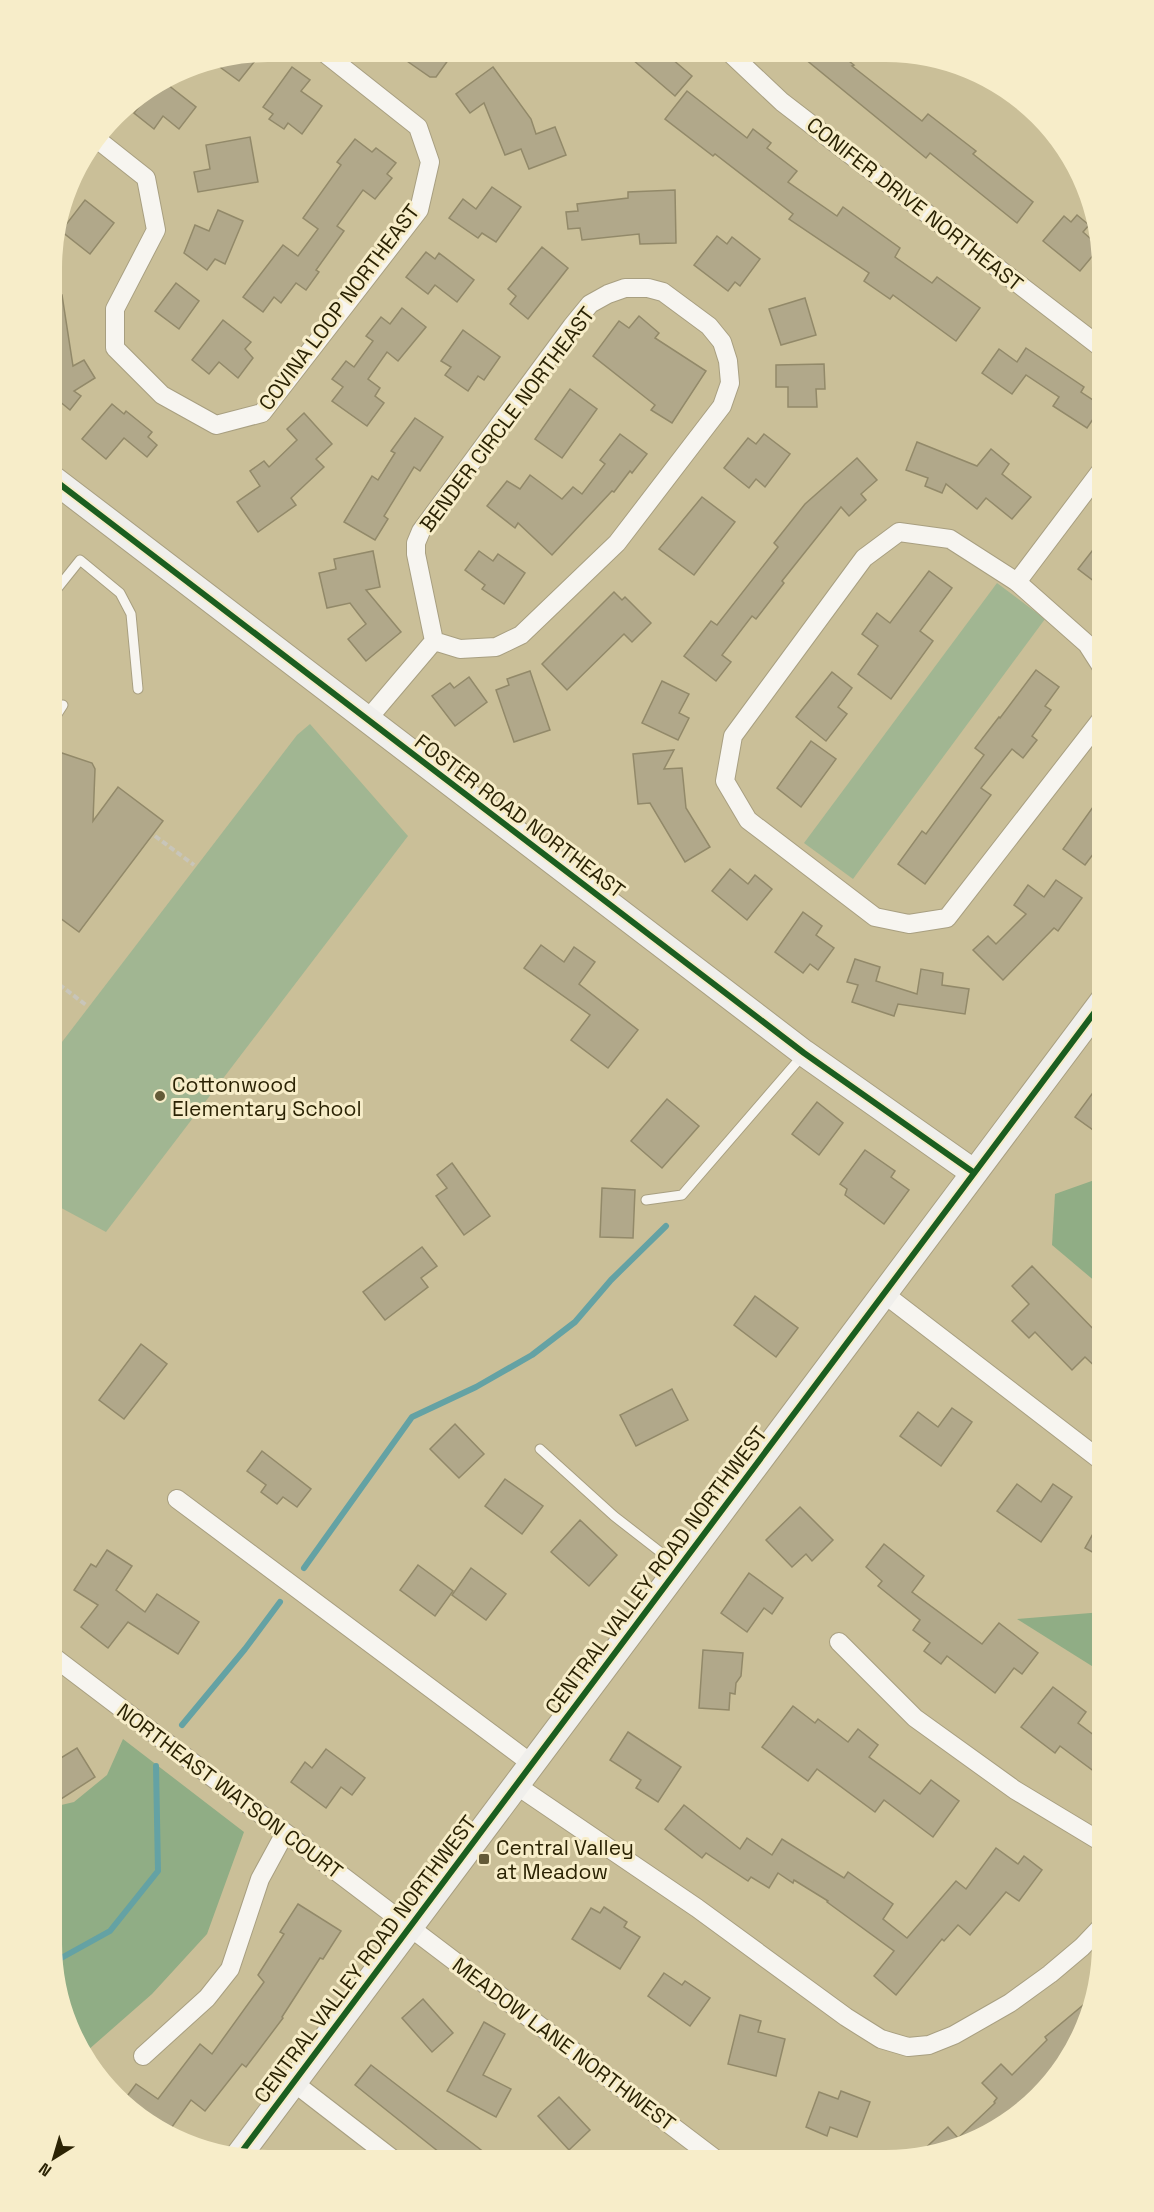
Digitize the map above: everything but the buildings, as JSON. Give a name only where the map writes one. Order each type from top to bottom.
[{"type":"main road","name":"FOSTER ROAD NORTHEAST","points":[[62,487],[804,1053],[973,1172]]},
{"type":"main road","name":"CENTRAL VALLEY ROAD NORTHWEST","points":[[244,2149],[973,1172],[1092,1018]]},
{"type":"street","name":"COVINA LOOP NORTHEAST","points":[[103,144],[146,178],[156,230],[115,309],[115,348],[162,395],[216,425],[262,413],[419,210],[430,162],[418,127],[336,62]]},
{"type":"street","name":"CONIFER DRIVE NORTHEAST","points":[[740,62],[782,102],[1092,341]]},
{"type":"street","name":"BENDER CIRCLE NORTHEAST","points":[[625,288],[648,288],[663,292],[709,326],[722,342],[728,361],[730,383],[722,406],[617,543],[521,635],[496,647],[460,649],[434,641],[416,554],[416,543],[421,531],[590,304],[625,288]]},
{"type":"street","points":[[1017,582],[1092,483]]},
{"type":"street","points":[[1092,652],[1087,644],[1017,582],[950,539],[899,532],[864,558],[733,736],[725,781],[748,820],[875,917],[909,924],[947,918],[1092,731]]},
{"type":"street","points":[[367,720],[434,641]]},
{"type":"street","points":[[883,1293],[1092,1454]]},
{"type":"street","points":[[177,1499],[532,1764]]},
{"type":"street","points":[[839,1642],[915,1718],[1016,1790],[1092,1837]]},
{"type":"street","name":"NORTHEAST WATSON COURT","points":[[62,1662],[410,1928]]},
{"type":"street","points":[[516,1785],[697,1908],[846,2018],[881,2039],[908,2047],[930,2045],[954,2035],[1010,2003],[1050,1974],[1092,1936]]},
{"type":"street","points":[[143,2056],[207,1998],[230,1969],[260,1879],[285,1833]]},
{"type":"street","name":"MEADOW LANE NORTHWEST","points":[[410,1928],[705,2150]]},
{"type":"street","points":[[293,2082],[381,2150]]},
{"type":"lane","points":[[62,582],[80,560],[120,593],[131,614],[138,689]]},
{"type":"lane","points":[[646,1200],[682,1195],[804,1053]]},
{"type":"lane","points":[[540,1449],[615,1516],[679,1567]]},
{"type":"path","points":[[155,836],[194,865]]},
{"type":"path","points":[[62,987],[86,1005]]},
{"type":"green space","points":[[997,583],[1045,619],[853,879],[804,843]]},
{"type":"green space","points":[[310,724],[408,836],[106,1232],[62,1208],[62,1042],[297,735]]},
{"type":"green space","points":[[1092,1181],[1092,1279],[1052,1245],[1055,1194]]},
{"type":"green space","points":[[1092,1613],[1092,1666],[1017,1619]]},
{"type":"green space","points":[[123,1739],[244,1832],[207,1934],[152,1994],[90,2048],[72,2011],[65,1985],[62,1958],[62,1805],[74,1802],[107,1775]]},
{"type":"waterway","points":[[304,1568],[412,1417],[476,1387],[532,1355],[575,1322],[611,1280],[666,1226]]},
{"type":"waterway","points":[[182,1725],[245,1649],[280,1602]]},
{"type":"waterway","points":[[62,1958],[110,1931],[158,1871],[156,1766]]},
{"type":"cycle path","points":[[62,486],[804,1053],[973,1172]]},
{"type":"cycle path","points":[[244,2149],[1092,1016]]},
{"type":"place","name":"Cottonwood Elementary School","points":[[160,1096]]},
{"type":"place","name":"Central Valley at Meadow","points":[[484,1859]]}]
